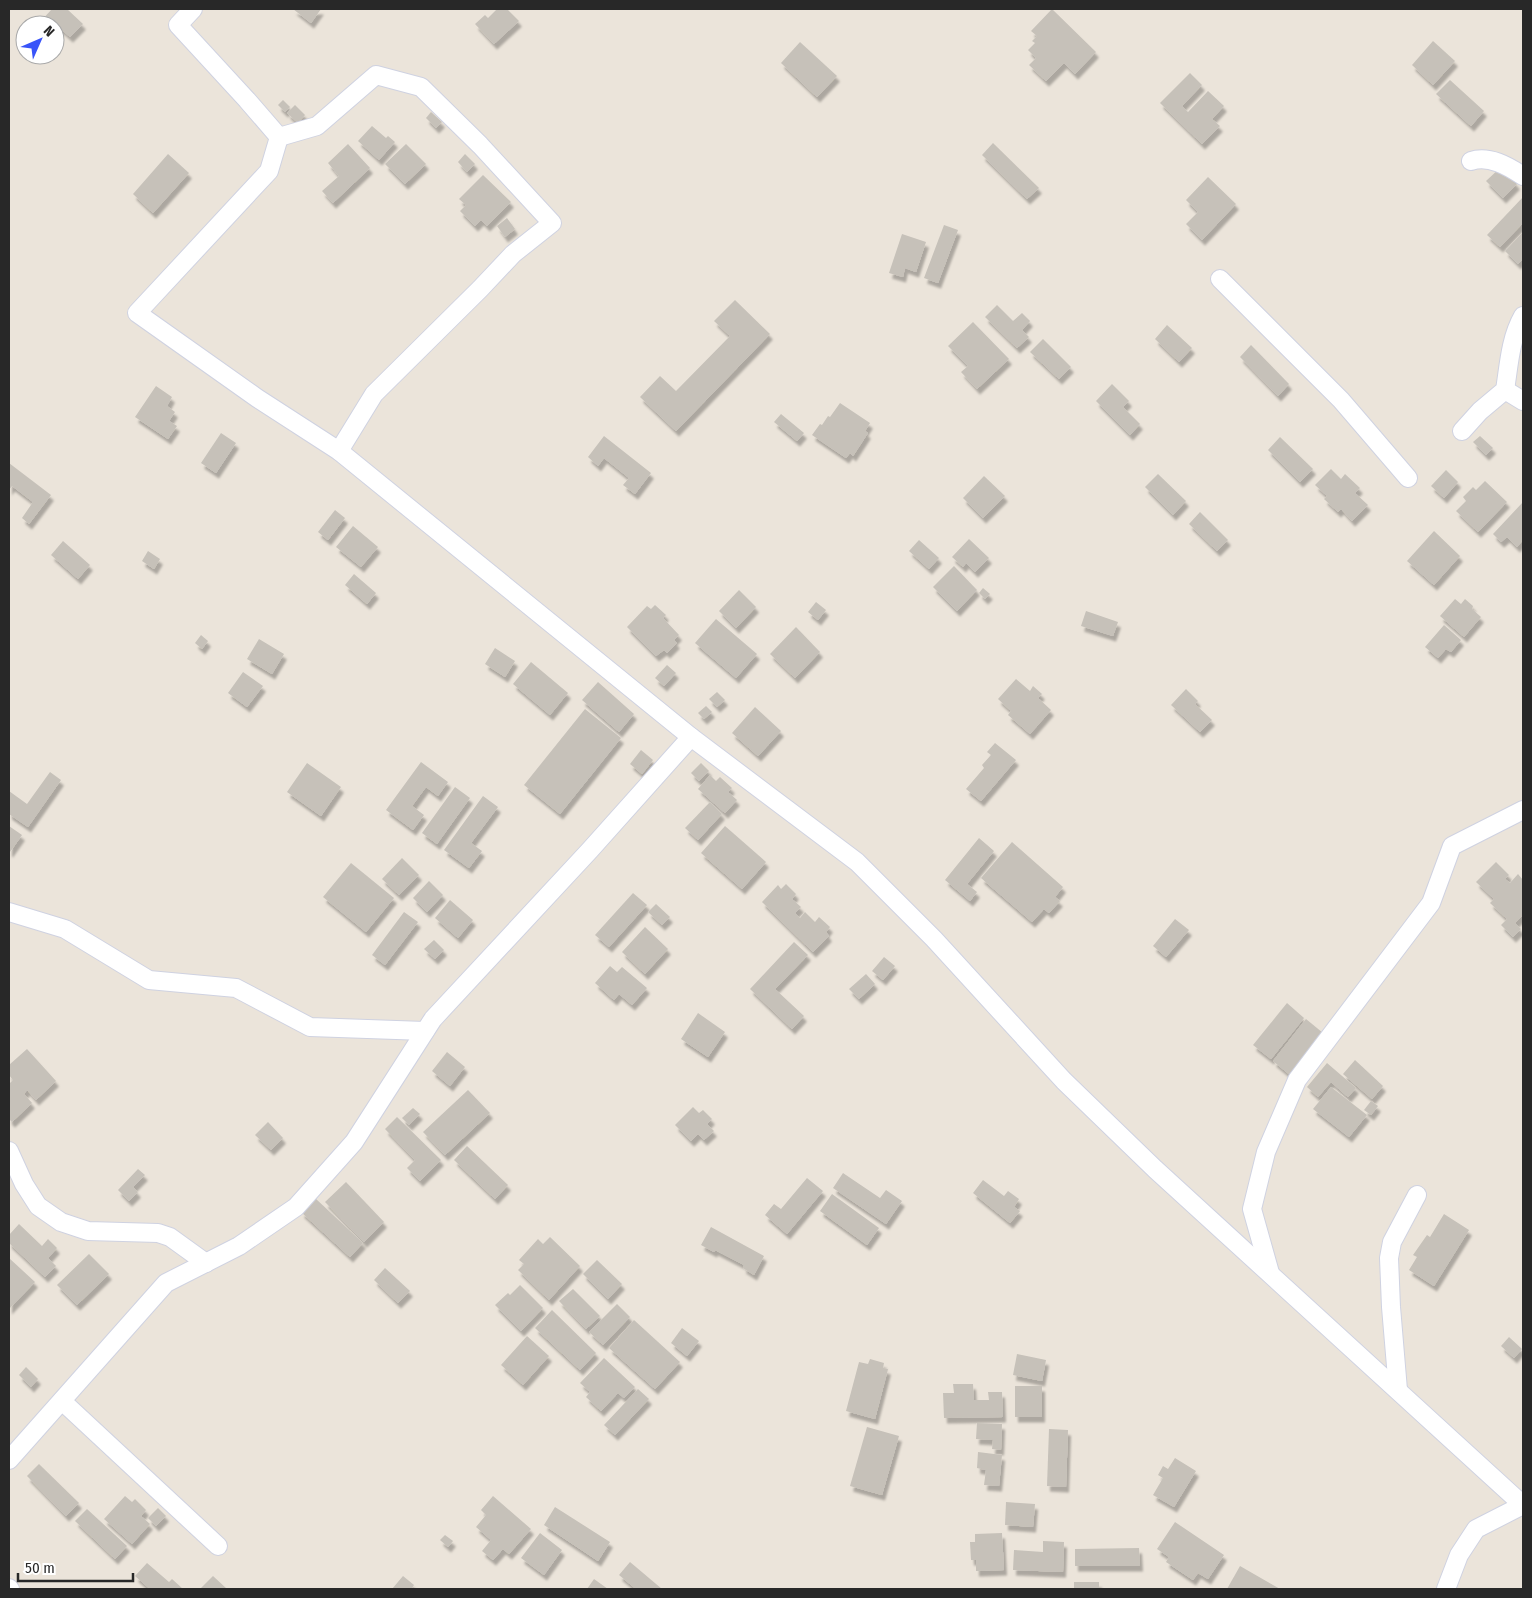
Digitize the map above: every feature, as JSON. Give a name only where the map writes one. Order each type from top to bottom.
[{"type":"street","points":[[193,9],[178,25],[247,100],[278,137]]},
{"type":"street","points":[[278,137],[317,126],[376,75],[421,87],[480,145],[552,223],[513,254],[374,394],[339,451]]},
{"type":"street","points":[[278,137],[269,171],[138,313],[257,398],[339,451],[691,736],[857,862],[934,939],[1064,1081],[1156,1169],[1523,1505],[1476,1529],[1459,1556],[1446,1589]]},
{"type":"street","points":[[1471,161],[1485,158],[1514,170],[1523,176]]},
{"type":"street","points":[[1220,279],[1341,400],[1408,478]]},
{"type":"street","points":[[1462,431],[1480,411],[1504,390],[1512,341],[1523,316]]},
{"type":"street","points":[[1504,390],[1523,401]]},
{"type":"street","points":[[9,1460],[166,1282],[239,1246],[296,1208],[354,1142],[433,1019],[590,850],[691,736]]},
{"type":"street","points":[[1270,1274],[1252,1210],[1266,1152],[1297,1080],[1431,903],[1452,846],[1523,810]]},
{"type":"street","points":[[9,912],[64,928],[149,980],[236,988],[310,1027],[425,1031]]},
{"type":"street","points":[[9,1151],[24,1184],[38,1206],[61,1222],[88,1231],[158,1233],[170,1237],[206,1263]]},
{"type":"street","points":[[1398,1390],[1389,1258],[1392,1242],[1417,1195]]},
{"type":"street","points":[[62,1401],[218,1546]]},
{"type":"building","points":[[52,9],[67,9],[83,24],[70,37],[65,33],[65,15],[46,15]]},
{"type":"building","points":[[293,9],[321,9],[311,23]]},
{"type":"building","points":[[497,9],[507,9],[519,21],[494,44],[475,24],[485,15],[488,18]]},
{"type":"building","points":[[1052,9],[1096,52],[1075,74],[1064,63],[1046,81],[1029,65],[1036,58],[1028,50],[1035,43],[1032,41],[1037,36],[1031,31]]},
{"type":"building","points":[[1433,41],[1455,61],[1433,85],[1412,65]]},
{"type":"building","points":[[800,42],[837,76],[817,97],[781,63]]},
{"type":"building","points":[[1190,73],[1202,85],[1182,106],[1188,112],[1208,91],[1224,106],[1212,119],[1220,126],[1202,144],[1160,103]]},
{"type":"building","points":[[1450,80],[1484,111],[1471,126],[1436,94]]},
{"type":"building","points":[[283,100],[290,107],[285,112],[278,105]]},
{"type":"building","points":[[295,105],[305,115],[298,123],[287,113]]},
{"type":"building","points":[[431,112],[442,122],[436,128],[426,118]]},
{"type":"building","points":[[372,126],[386,138],[388,136],[395,142],[379,160],[358,141]]},
{"type":"building","points":[[993,143],[1039,188],[1027,199],[982,155]]},
{"type":"building","points":[[348,144],[370,168],[333,203],[322,191],[339,176],[328,163]]},
{"type":"building","points":[[406,144],[426,164],[405,184],[385,164]]},
{"type":"building","points":[[168,154],[189,173],[153,213],[133,194]]},
{"type":"building","points":[[465,154],[475,164],[467,172],[458,162]]},
{"type":"building","points":[[1501,167],[1517,184],[1503,198],[1486,181]]},
{"type":"building","points":[[483,175],[511,202],[487,226],[481,220],[475,226],[460,211],[466,205],[459,199]]},
{"type":"building","points":[[1208,177],[1236,204],[1202,240],[1186,224],[1198,212],[1186,200]]},
{"type":"building","points":[[1523,197],[1523,223],[1500,247],[1487,235]]},
{"type":"building","points":[[507,218],[515,229],[505,237],[497,226]]},
{"type":"building","points":[[944,225],[958,230],[938,283],[924,278]]},
{"type":"building","points":[[1523,232],[1523,259],[1518,264],[1505,251]]},
{"type":"building","points":[[902,234],[926,242],[916,272],[905,268],[903,277],[889,273]]},
{"type":"building","points":[[735,300],[770,334],[676,431],[640,397],[660,376],[676,391],[730,336],[714,321]]},
{"type":"building","points":[[997,305],[1013,321],[1022,313],[1030,321],[1022,330],[1029,337],[1017,348],[985,317]]},
{"type":"building","points":[[973,322],[1009,359],[977,389],[961,372],[968,366],[948,346]]},
{"type":"building","points":[[1167,325],[1192,348],[1179,362],[1155,339]]},
{"type":"building","points":[[1043,339],[1071,367],[1059,379],[1030,352]]},
{"type":"building","points":[[1251,345],[1289,384],[1278,396],[1240,357]]},
{"type":"building","points":[[1112,384],[1129,401],[1123,407],[1140,424],[1130,435],[1096,401]]},
{"type":"building","points":[[156,386],[172,397],[167,406],[175,412],[169,421],[177,426],[168,439],[135,417]]},
{"type":"building","points":[[840,403],[870,423],[865,431],[868,433],[853,456],[850,453],[846,458],[812,435],[828,416],[830,417]]},
{"type":"building","points":[[781,414],[804,433],[797,441],[774,422]]},
{"type":"building","points":[[221,433],[236,443],[216,473],[201,463]]},
{"type":"building","points":[[604,436],[651,473],[635,494],[623,485],[629,478],[604,458],[598,466],[588,457]]},
{"type":"building","points":[[1480,436],[1493,448],[1486,455],[1473,442]]},
{"type":"building","points":[[1280,437],[1313,469],[1300,482],[1268,450]]},
{"type":"building","points":[[9,463],[51,495],[29,524],[22,518],[33,502],[12,486],[9,490]]},
{"type":"building","points":[[1331,469],[1341,479],[1345,474],[1360,488],[1355,493],[1368,505],[1352,521],[1341,509],[1338,512],[1324,499],[1327,496],[1315,485]]},
{"type":"building","points":[[1446,470],[1458,482],[1444,498],[1431,486]]},
{"type":"building","points":[[1158,474],[1186,501],[1173,515],[1145,487]]},
{"type":"building","points":[[984,476],[1005,496],[983,518],[963,498]]},
{"type":"building","points":[[1485,481],[1507,502],[1478,532],[1456,511],[1466,501],[1463,497],[1473,487],[1476,490]]},
{"type":"building","points":[[1523,502],[1523,540],[1517,547],[1507,537],[1501,542],[1493,534]]},
{"type":"building","points":[[335,510],[345,518],[328,540],[318,532]]},
{"type":"building","points":[[1200,512],[1228,540],[1217,551],[1189,524]]},
{"type":"building","points":[[353,526],[378,547],[361,567],[336,547]]},
{"type":"building","points":[[1434,531],[1460,556],[1434,585],[1407,561]]},
{"type":"building","points":[[969,539],[989,558],[975,572],[966,563],[963,567],[952,557]]},
{"type":"building","points":[[919,540],[939,558],[929,569],[909,551]]},
{"type":"building","points":[[63,541],[90,565],[78,579],[51,555]]},
{"type":"building","points":[[148,551],[160,559],[154,569],[142,561]]},
{"type":"building","points":[[954,566],[977,590],[957,611],[933,587]]},
{"type":"building","points":[[354,574],[376,593],[367,604],[345,585]]},
{"type":"building","points":[[983,588],[990,594],[985,599],[979,593]]},
{"type":"building","points":[[739,590],[756,607],[736,628],[719,611]]},
{"type":"building","points":[[1455,599],[1461,604],[1465,599],[1481,617],[1464,637],[1440,616]]},
{"type":"building","points":[[816,602],[826,610],[818,620],[808,612]]},
{"type":"building","points":[[655,605],[666,615],[663,618],[679,635],[674,640],[677,643],[667,653],[664,650],[656,656],[627,627],[647,606],[651,609]]},
{"type":"building","points":[[1086,611],[1118,622],[1113,636],[1081,626]]},
{"type":"building","points":[[716,619],[757,654],[736,678],[695,643]]},
{"type":"building","points":[[1444,625],[1461,640],[1451,652],[1446,649],[1438,658],[1425,647]]},
{"type":"building","points":[[796,627],[820,652],[795,678],[770,654]]},
{"type":"building","points":[[201,635],[208,641],[202,649],[195,643]]},
{"type":"building","points":[[259,639],[284,654],[272,674],[247,659]]},
{"type":"building","points":[[495,648],[515,661],[505,677],[485,664]]},
{"type":"building","points":[[531,662],[568,693],[550,715],[513,684]]},
{"type":"building","points":[[667,665],[676,673],[664,686],[655,678]]},
{"type":"building","points":[[243,672],[263,686],[247,707],[228,693]]},
{"type":"building","points":[[1016,679],[1030,691],[1033,686],[1042,694],[1038,698],[1051,710],[1030,734],[1008,715],[1011,711],[998,699]]},
{"type":"building","points":[[598,682],[634,714],[619,732],[582,700]]},
{"type":"building","points":[[1186,689],[1198,701],[1195,704],[1212,720],[1200,732],[1171,705]]},
{"type":"building","points":[[717,692],[725,700],[717,707],[709,699]]},
{"type":"building","points":[[706,706],[712,712],[704,719],[698,713]]},
{"type":"building","points":[[755,707],[781,731],[758,756],[732,733]]},
{"type":"building","points":[[585,709],[621,738],[560,814],[524,785]]},
{"type":"building","points":[[995,743],[1016,760],[981,801],[966,789],[984,768],[982,765],[991,755],[987,752]]},
{"type":"building","points":[[641,750],[653,760],[642,774],[630,764]]},
{"type":"building","points":[[421,762],[448,782],[438,796],[426,787],[412,806],[424,815],[413,830],[386,810]]},
{"type":"building","points":[[307,763],[341,787],[321,816],[287,792]]},
{"type":"building","points":[[701,763],[709,771],[699,781],[691,773]]},
{"type":"building","points":[[50,772],[61,780],[28,827],[9,814],[9,791],[27,804]]},
{"type":"building","points":[[710,775],[716,781],[720,777],[732,788],[728,792],[737,800],[725,813],[698,789]]},
{"type":"building","points":[[455,787],[470,798],[437,844],[422,833]]},
{"type":"building","points":[[483,796],[498,807],[471,843],[482,851],[469,868],[444,850]]},
{"type":"building","points":[[710,802],[722,814],[698,840],[685,828]]},
{"type":"building","points":[[9,826],[22,835],[10,852],[9,851]]},
{"type":"building","points":[[725,826],[766,862],[742,889],[701,853]]},
{"type":"building","points":[[979,838],[994,851],[967,884],[977,892],[970,901],[945,880]]},
{"type":"building","points":[[1012,842],[1063,887],[1055,897],[1060,901],[1049,913],[1044,909],[1032,922],[981,878]]},
{"type":"building","points":[[402,858],[419,875],[399,895],[382,879]]},
{"type":"building","points":[[1496,862],[1509,875],[1505,879],[1510,883],[1518,874],[1523,880],[1523,915],[1515,923],[1521,929],[1513,937],[1501,925],[1507,919],[1490,903],[1494,899],[1476,882]]},
{"type":"building","points":[[351,863],[394,898],[366,932],[323,897]]},
{"type":"building","points":[[429,881],[443,895],[427,912],[413,898]]},
{"type":"building","points":[[786,884],[796,894],[792,899],[801,907],[795,913],[800,918],[805,912],[815,922],[819,917],[830,927],[826,932],[829,936],[813,952],[762,902],[778,885],[781,889]]},
{"type":"building","points":[[633,893],[647,905],[609,947],[595,935]]},
{"type":"building","points":[[450,900],[473,920],[458,938],[435,918]]},
{"type":"building","points":[[656,904],[670,917],[662,925],[648,912]]},
{"type":"building","points":[[404,912],[418,922],[385,965],[372,955]]},
{"type":"building","points":[[1175,919],[1189,930],[1166,957],[1153,946]]},
{"type":"building","points":[[645,927],[668,949],[645,974],[622,952]]},
{"type":"building","points":[[434,940],[444,950],[435,959],[424,949]]},
{"type":"building","points":[[794,942],[808,955],[775,989],[804,1016],[792,1029],[750,989]]},
{"type":"building","points":[[884,957],[895,966],[883,980],[872,971]]},
{"type":"building","points":[[610,966],[617,972],[622,967],[647,988],[632,1005],[619,994],[614,1000],[595,983]]},
{"type":"building","points":[[866,974],[875,984],[859,999],[849,989]]},
{"type":"building","points":[[1287,1003],[1304,1018],[1271,1059],[1253,1045]]},
{"type":"building","points":[[698,1013],[725,1032],[708,1057],[681,1039]]},
{"type":"building","points":[[1306,1019],[1323,1033],[1290,1075],[1273,1061]]},
{"type":"building","points":[[27,1049],[56,1081],[36,1100],[27,1090],[24,1094],[32,1103],[12,1122],[9,1119],[9,1084],[13,1080],[9,1075],[9,1065]]},
{"type":"building","points":[[447,1052],[465,1067],[450,1086],[432,1071]]},
{"type":"building","points":[[1355,1060],[1383,1086],[1372,1099],[1343,1074]]},
{"type":"building","points":[[1327,1063],[1356,1088],[1348,1097],[1331,1082],[1318,1097],[1307,1087]]},
{"type":"building","points":[[1331,1087],[1367,1115],[1349,1137],[1313,1109]]},
{"type":"building","points":[[468,1090],[490,1113],[445,1155],[423,1132]]},
{"type":"building","points":[[1371,1101],[1378,1106],[1371,1115],[1364,1110]]},
{"type":"building","points":[[693,1107],[699,1113],[703,1110],[712,1119],[707,1124],[714,1131],[704,1140],[698,1134],[691,1141],[675,1125]]},
{"type":"building","points":[[413,1108],[420,1114],[409,1125],[402,1118]]},
{"type":"building","points":[[397,1117],[441,1160],[420,1181],[407,1168],[415,1160],[385,1129]]},
{"type":"building","points":[[268,1122],[283,1138],[271,1150],[255,1135]]},
{"type":"building","points":[[467,1146],[508,1185],[495,1199],[454,1160]]},
{"type":"building","points":[[138,1169],[145,1175],[133,1187],[138,1192],[129,1201],[118,1190]]},
{"type":"building","points":[[843,1173],[880,1198],[886,1190],[902,1201],[886,1224],[833,1188]]},
{"type":"building","points":[[807,1178],[823,1191],[787,1234],[765,1215],[774,1204],[781,1209]]},
{"type":"building","points":[[983,1180],[1004,1196],[1008,1191],[1019,1199],[1014,1207],[1020,1211],[1010,1223],[973,1193]]},
{"type":"building","points":[[346,1182],[384,1222],[364,1242],[325,1202]]},
{"type":"building","points":[[832,1194],[879,1228],[867,1245],[820,1211]]},
{"type":"building","points":[[315,1198],[363,1243],[350,1257],[301,1212]]},
{"type":"building","points":[[1444,1214],[1469,1230],[1434,1286],[1409,1270],[1417,1257],[1413,1255],[1427,1235],[1430,1237]]},
{"type":"building","points":[[19,1224],[42,1246],[48,1239],[57,1248],[48,1258],[56,1266],[45,1277],[9,1243],[9,1235]]},
{"type":"building","points":[[711,1227],[764,1256],[754,1275],[743,1268],[744,1265],[701,1245]]},
{"type":"building","points":[[550,1237],[580,1266],[549,1300],[518,1270],[524,1264],[519,1260],[538,1239],[543,1244]]},
{"type":"building","points":[[89,1254],[109,1274],[77,1305],[57,1285]]},
{"type":"building","points":[[9,1258],[35,1282],[9,1309]]},
{"type":"building","points":[[597,1260],[622,1284],[608,1299],[583,1274]]},
{"type":"building","points":[[385,1268],[410,1291],[398,1303],[374,1280]]},
{"type":"building","points":[[520,1285],[543,1308],[521,1331],[495,1305],[508,1293],[510,1295]]},
{"type":"building","points":[[573,1289],[600,1316],[586,1329],[559,1301]]},
{"type":"building","points":[[617,1304],[630,1317],[603,1345],[589,1332]]},
{"type":"building","points":[[552,1310],[596,1353],[580,1370],[535,1328]]},
{"type":"building","points":[[634,1320],[680,1362],[655,1389],[609,1348]]},
{"type":"building","points":[[682,1328],[699,1341],[687,1356],[671,1343]]},
{"type":"building","points":[[527,1336],[549,1356],[523,1385],[501,1365]]},
{"type":"building","points":[[1509,1337],[1522,1349],[1514,1358],[1501,1346]]},
{"type":"building","points":[[1017,1354],[1046,1360],[1042,1381],[1013,1375]]},
{"type":"building","points":[[604,1358],[635,1387],[624,1398],[618,1393],[601,1411],[586,1397],[590,1392],[580,1383]]},
{"type":"building","points":[[870,1359],[884,1363],[883,1368],[888,1369],[875,1419],[846,1411],[859,1362],[868,1364]]},
{"type":"building","points":[[26,1367],[38,1379],[31,1387],[19,1375]]},
{"type":"building","points":[[953,1384],[973,1384],[974,1400],[989,1400],[988,1392],[1002,1392],[1003,1417],[944,1418],[943,1393],[954,1393]]},
{"type":"building","points":[[1015,1386],[1042,1386],[1042,1417],[1015,1417]]},
{"type":"building","points":[[638,1389],[649,1399],[615,1435],[604,1425]]},
{"type":"building","points":[[977,1423],[1002,1424],[1001,1450],[992,1449],[993,1440],[976,1439]]},
{"type":"building","points":[[867,1427],[899,1436],[882,1495],[850,1486]]},
{"type":"building","points":[[1049,1429],[1068,1430],[1066,1487],[1047,1486]]},
{"type":"building","points":[[978,1452],[1002,1455],[999,1486],[984,1485],[986,1470],[977,1468]]},
{"type":"building","points":[[1175,1458],[1196,1471],[1174,1507],[1153,1495],[1163,1478],[1158,1475],[1163,1466],[1168,1469]]},
{"type":"building","points":[[39,1464],[79,1503],[66,1516],[27,1476]]},
{"type":"building","points":[[125,1496],[132,1502],[135,1499],[146,1510],[141,1516],[150,1524],[132,1544],[104,1519]]},
{"type":"building","points":[[493,1496],[531,1529],[509,1554],[503,1549],[493,1560],[482,1551],[491,1540],[476,1527],[486,1515],[481,1510]]},
{"type":"building","points":[[1006,1502],[1035,1504],[1033,1527],[1005,1525]]},
{"type":"building","points":[[555,1507],[610,1542],[598,1561],[544,1525]]},
{"type":"building","points":[[158,1508],[166,1516],[156,1526],[148,1518]]},
{"type":"building","points":[[87,1509],[127,1546],[115,1559],[75,1521]]},
{"type":"building","points":[[1175,1522],[1224,1555],[1208,1579],[1198,1573],[1193,1580],[1166,1562],[1169,1557],[1157,1549]]},
{"type":"building","points":[[540,1533],[562,1550],[544,1575],[521,1558]]},
{"type":"building","points":[[1002,1533],[1004,1570],[976,1571],[976,1560],[971,1560],[970,1542],[975,1542],[975,1534]]},
{"type":"building","points":[[445,1535],[453,1541],[448,1547],[440,1540]]},
{"type":"building","points":[[1043,1541],[1064,1542],[1063,1572],[1013,1570],[1014,1550],[1043,1552]]},
{"type":"building","points":[[1139,1548],[1140,1566],[1075,1566],[1075,1549]]},
{"type":"building","points":[[630,1562],[662,1589],[636,1589],[619,1575]]},
{"type":"building","points":[[147,1563],[169,1582],[172,1579],[183,1589],[150,1589],[135,1576]]},
{"type":"building","points":[[1240,1566],[1280,1589],[1227,1589]]},
{"type":"building","points":[[213,1576],[227,1589],[200,1589]]},
{"type":"building","points":[[403,1576],[414,1585],[412,1588],[414,1589],[392,1589]]},
{"type":"building","points":[[594,1579],[608,1589],[587,1589]]},
{"type":"building","points":[[1074,1582],[1099,1582],[1099,1589],[1074,1589]]}]
